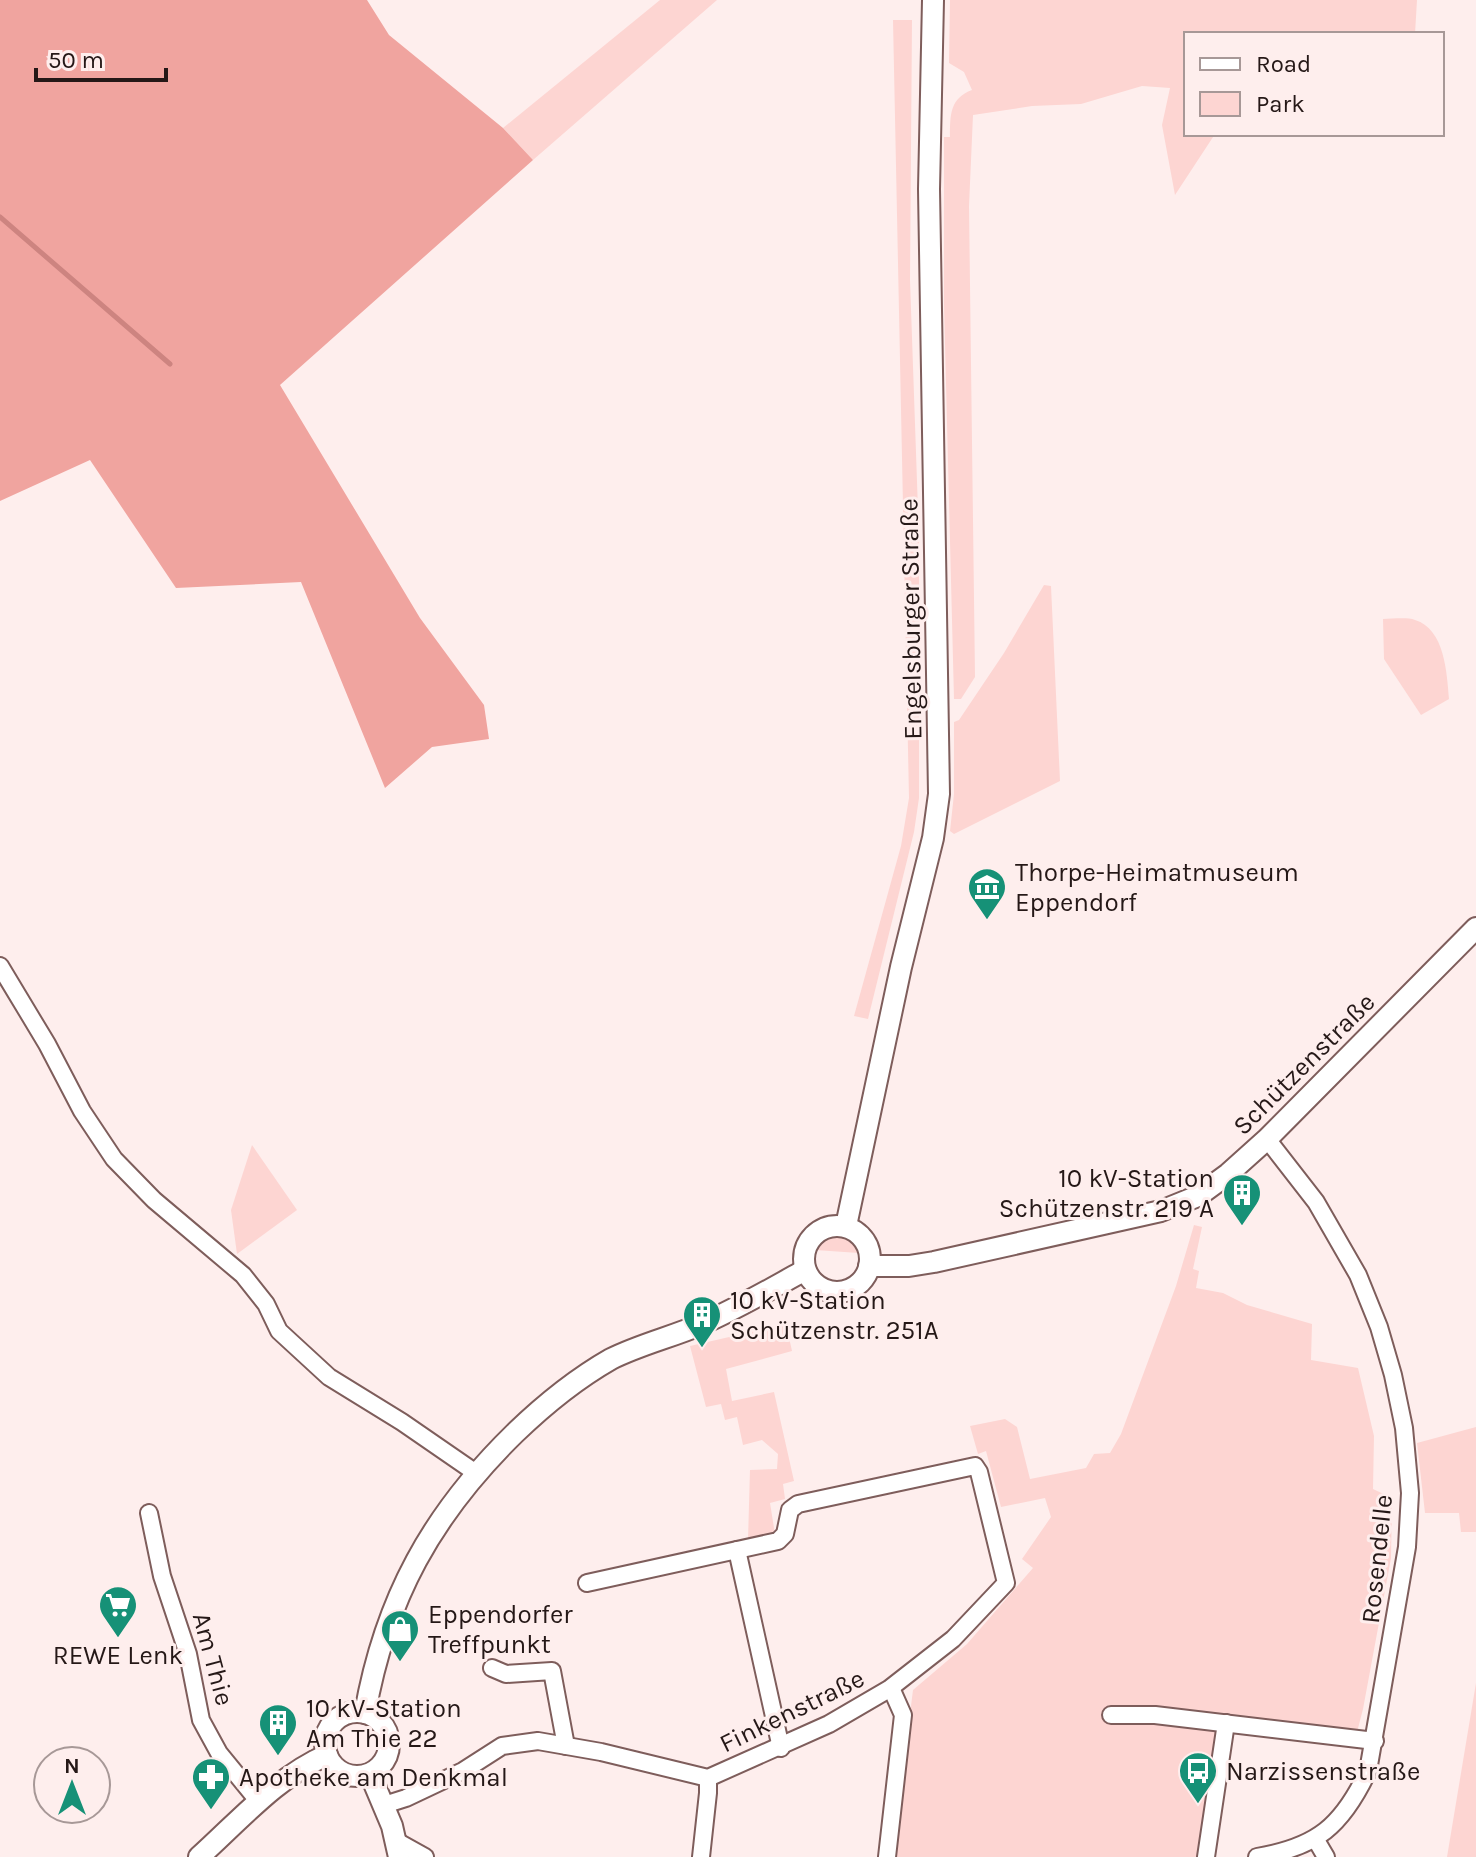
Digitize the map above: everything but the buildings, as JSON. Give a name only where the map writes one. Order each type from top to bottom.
[{"type":"street","name":"Engelsburger Straße","points":[[846,1226],[901,967],[933,838],[939,794],[929,189],[933,0]]},
{"type":"street","name":"Schützenstraße","points":[[869,1266],[909,1266],[934,1262],[1161,1211],[1198,1196],[1267,1139],[1476,928]]},
{"type":"street","points":[[0,966],[47,1044],[82,1111],[114,1159],[154,1200],[243,1275],[266,1304],[279,1331],[329,1377],[476,1473]]},
{"type":"street","name":"Rosendelle","points":[[1257,1857],[1283,1853],[1316,1840],[1338,1822],[1355,1799],[1368,1771],[1407,1547],[1410,1493],[1400,1404],[1379,1327],[1345,1250],[1316,1202],[1267,1139]]},
{"type":"street","points":[[846,1226],[863,1238],[868,1247],[869,1266],[857,1285],[836,1292],[819,1287],[805,1270],[804,1250],[816,1232],[825,1227],[846,1226]]},
{"type":"street","points":[[365,1713],[383,1633],[404,1581],[430,1535],[476,1473],[536,1414],[574,1382],[634,1348],[701,1324],[805,1270]]},
{"type":"street","name":"Finkenstraße","points":[[384,1805],[463,1771],[502,1746],[538,1741],[708,1778],[781,1748],[857,1710],[891,1688],[953,1639],[1006,1583],[975,1466],[798,1504],[790,1510],[785,1534],[778,1541],[737,1550]]},
{"type":"street","name":"Am Thie","points":[[149,1513],[162,1576],[188,1654],[201,1720],[219,1753],[259,1802]]},
{"type":"street","points":[[587,1583],[737,1550],[781,1748]]},
{"type":"street","points":[[492,1668],[506,1674],[552,1671],[566,1746]]},
{"type":"street","points":[[887,1857],[903,1715],[891,1688]]},
{"type":"street","points":[[348,1713],[365,1713],[384,1725],[389,1741],[384,1763],[370,1774],[347,1775],[337,1769],[327,1755],[326,1737],[333,1722],[348,1713]]},
{"type":"street","points":[[1111,1715],[1155,1715],[1375,1741]]},
{"type":"street","points":[[1206,1857],[1226,1723]]},
{"type":"street","points":[[199,1857],[301,1768],[327,1755]]},
{"type":"street","points":[[370,1774],[384,1805],[398,1850],[425,1857]]},
{"type":"street","points":[[701,1857],[708,1778]]},
{"type":"street","points":[[1316,1840],[1326,1857]]},
{"type":"green space","points":[[660,0],[717,0],[533,160],[503,128]]},
{"type":"green space","points":[[950,0],[1417,0],[1415,32],[1184,32],[1184,136],[1214,136],[1175,195],[1162,125],[1170,88],[1142,86],[1081,104],[1032,106],[973,115],[969,206],[975,677],[961,699],[954,699],[944,304],[944,137],[950,137],[955,103],[972,90],[964,72],[949,63]]},
{"type":"green space","points":[[893,20],[912,20],[910,280],[919,539],[919,798],[914,832],[868,1019],[854,1016],[901,846],[909,798]]},
{"type":"green space","points":[[1044,585],[1051,586],[1060,781],[954,834],[950,831],[954,794],[954,722],[959,720],[1004,653]]},
{"type":"green space","points":[[1383,619],[1415,620],[1433,633],[1442,654],[1449,699],[1421,715],[1384,659]]},
{"type":"green space","points":[[252,1145],[297,1210],[237,1254],[231,1210]]},
{"type":"green space","points":[[1194,1225],[1202,1227],[1193,1269],[1199,1271],[1196,1288],[1223,1293],[1247,1305],[1312,1324],[1311,1360],[1358,1368],[1374,1436],[1373,1489],[1392,1498],[1391,1558],[1356,1736],[1222,1720],[1201,1857],[892,1857],[913,1690],[967,1644],[1033,1568],[1022,1559],[1051,1517],[1045,1498],[1001,1507],[986,1451],[978,1454],[970,1426],[1005,1419],[1017,1427],[1030,1479],[1086,1468],[1094,1454],[1110,1453],[1121,1434],[1176,1286]]},
{"type":"green space","points":[[834,1235],[851,1239],[859,1253],[815,1250],[825,1238]]},
{"type":"green space","points":[[786,1324],[792,1351],[726,1369],[732,1401],[774,1392],[794,1481],[783,1484],[785,1499],[770,1503],[775,1534],[748,1540],[750,1470],[777,1469],[778,1454],[762,1440],[743,1445],[737,1417],[725,1420],[721,1404],[706,1407],[690,1346]]},
{"type":"green space","points":[[1476,1427],[1476,1532],[1461,1532],[1459,1513],[1425,1513],[1417,1443]]},
{"type":"green space","points":[[1476,1683],[1476,1857],[1447,1857]]},
{"type":"shaded area","points":[[0,0],[367,0],[389,35],[503,128],[533,160],[280,385],[420,618],[484,705],[489,739],[432,747],[385,788],[301,582],[176,588],[90,460],[0,501]]},
{"type":"waterway","points":[[0,217],[170,364]]},
{"type":"place","name":"Thorpe-Heimatmuseum Eppendorf","points":[[987,921]]},
{"type":"place","name":"10 kV-Station Schützenstr. 219 A","points":[[1242,1227]]},
{"type":"place","name":"10 kV-Station Schützenstr. 251A","points":[[702,1349]]},
{"type":"place","name":"REWE Lenk","points":[[118,1639]]},
{"type":"place","name":"Eppendorfer Treffpunkt","points":[[400,1663]]},
{"type":"place","name":"10 kV-Station Am Thie 22","points":[[278,1757]]},
{"type":"place","name":"Narzissenstraße","points":[[1198,1805]]},
{"type":"place","name":"Apotheke am Denkmal","points":[[211,1811]]}]
